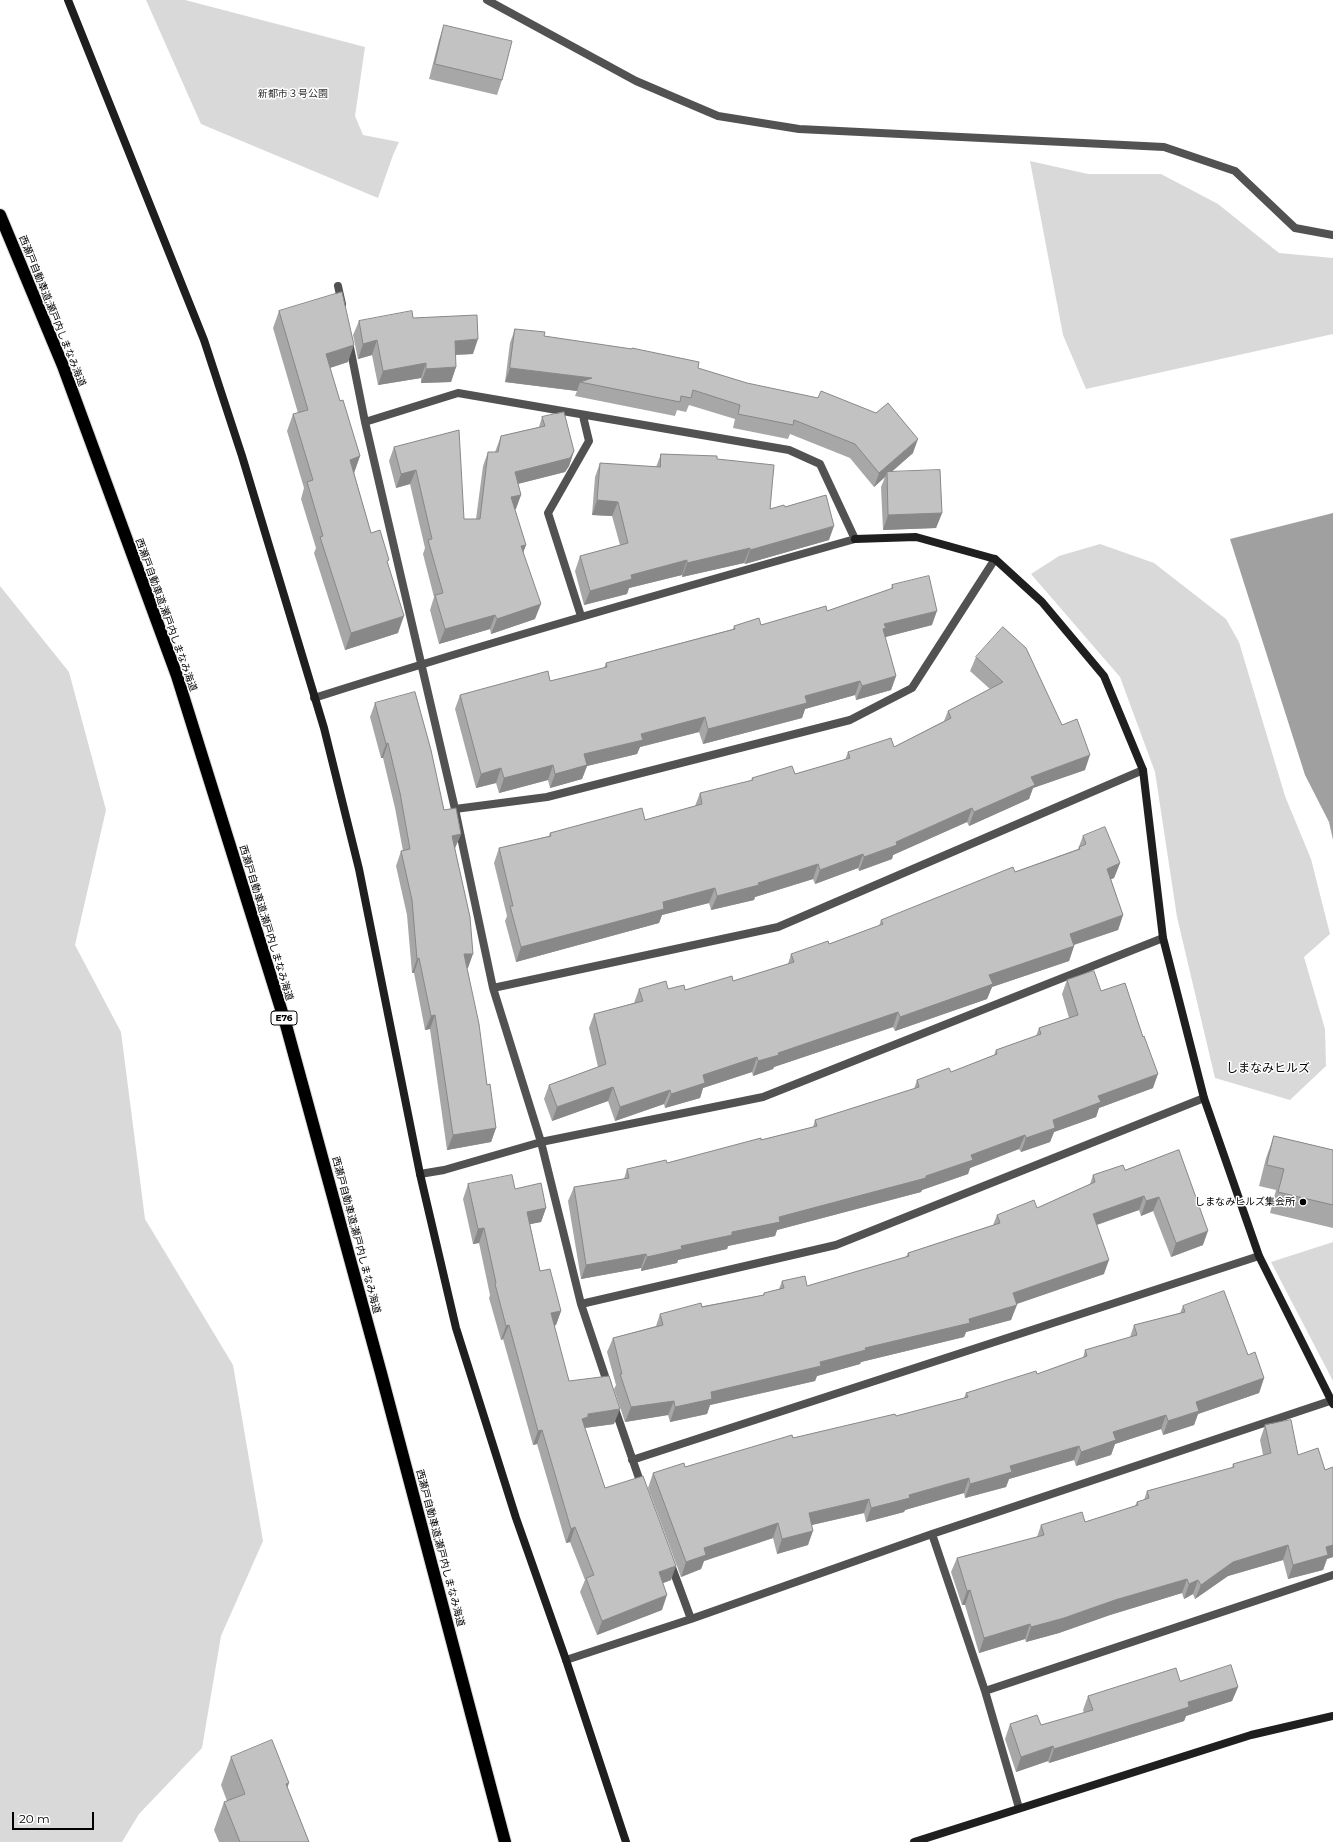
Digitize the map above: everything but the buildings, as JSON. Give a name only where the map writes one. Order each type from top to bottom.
[{"type":"highway","name":"西瀬戸自動車道;瀬戸内しまなみ海道","points":[[0,215],[63,366],[177,676],[286,1025],[381,1373],[505,1842]]},
{"type":"street","points":[[68,0],[204,340],[242,456],[324,728],[359,869],[420,1174],[456,1328],[516,1518],[566,1660],[626,1842]]},
{"type":"street","points":[[490,0],[636,81],[718,116],[799,129],[1164,147],[1235,171],[1295,228],[1333,235]]},
{"type":"street","points":[[338,286],[344,316]]},
{"type":"street","points":[[347,331],[365,422],[420,664],[455,809],[493,988],[541,1142],[581,1304],[632,1460],[646,1496]]},
{"type":"street","points":[[365,422],[458,393],[583,416],[789,450],[820,464],[855,539]]},
{"type":"street","points":[[581,616],[548,513],[589,441],[583,416]]},
{"type":"street","points":[[314,698],[420,664],[581,616],[855,539],[916,537],[995,559],[1042,602],[1104,676],[1143,770],[1163,938],[1204,1098],[1259,1256],[1331,1403],[932,1534],[691,1620],[566,1660]]},
{"type":"street","points":[[455,809],[547,797],[850,720],[912,688],[995,559]]},
{"type":"street","points":[[493,988],[778,927],[1143,770]]},
{"type":"street","points":[[420,1174],[444,1170],[541,1142],[763,1097],[1163,938]]},
{"type":"street","points":[[581,1304],[836,1245],[1204,1098]]},
{"type":"street","points":[[632,1460],[1259,1256]]},
{"type":"street","points":[[932,1534],[985,1691],[1019,1808]]},
{"type":"street","points":[[667,1554],[691,1620]]},
{"type":"street","points":[[985,1691],[1333,1575]]},
{"type":"street","points":[[914,1842],[1019,1808],[1095,1786],[1251,1735],[1333,1716]]},
{"type":"green space","name":"新都市３号公園","points":[[146,0],[185,0],[365,47],[355,116],[363,135],[399,142],[378,198],[201,124]]},
{"type":"green space","points":[[1030,161],[1088,174],[1161,174],[1218,204],[1279,253],[1333,258],[1333,334],[1086,389],[1063,335]]},
{"type":"green space","points":[[1100,544],[1154,563],[1226,619],[1239,642],[1285,796],[1311,859],[1330,934],[1304,957],[1325,1029],[1326,1066],[1290,1100],[1215,1078],[1177,917],[1155,772],[1120,677],[1031,574],[1059,556]]},
{"type":"green space","points":[[0,586],[69,672],[106,810],[75,945],[121,1032],[145,1219],[233,1365],[263,1541],[221,1636],[202,1748],[139,1814],[122,1842],[0,1842]]},
{"type":"green space","points":[[1333,1242],[1333,1381],[1271,1262]]},
{"type":"shaded area","points":[[1333,513],[1333,840],[1329,822],[1305,775],[1230,539]]},
{"type":"place","name":"しまなみヒルズ集会所","points":[[1303,1202]]},
{"type":"district","name":"しまなみヒルズ","points":[[1268,1068]]}]
